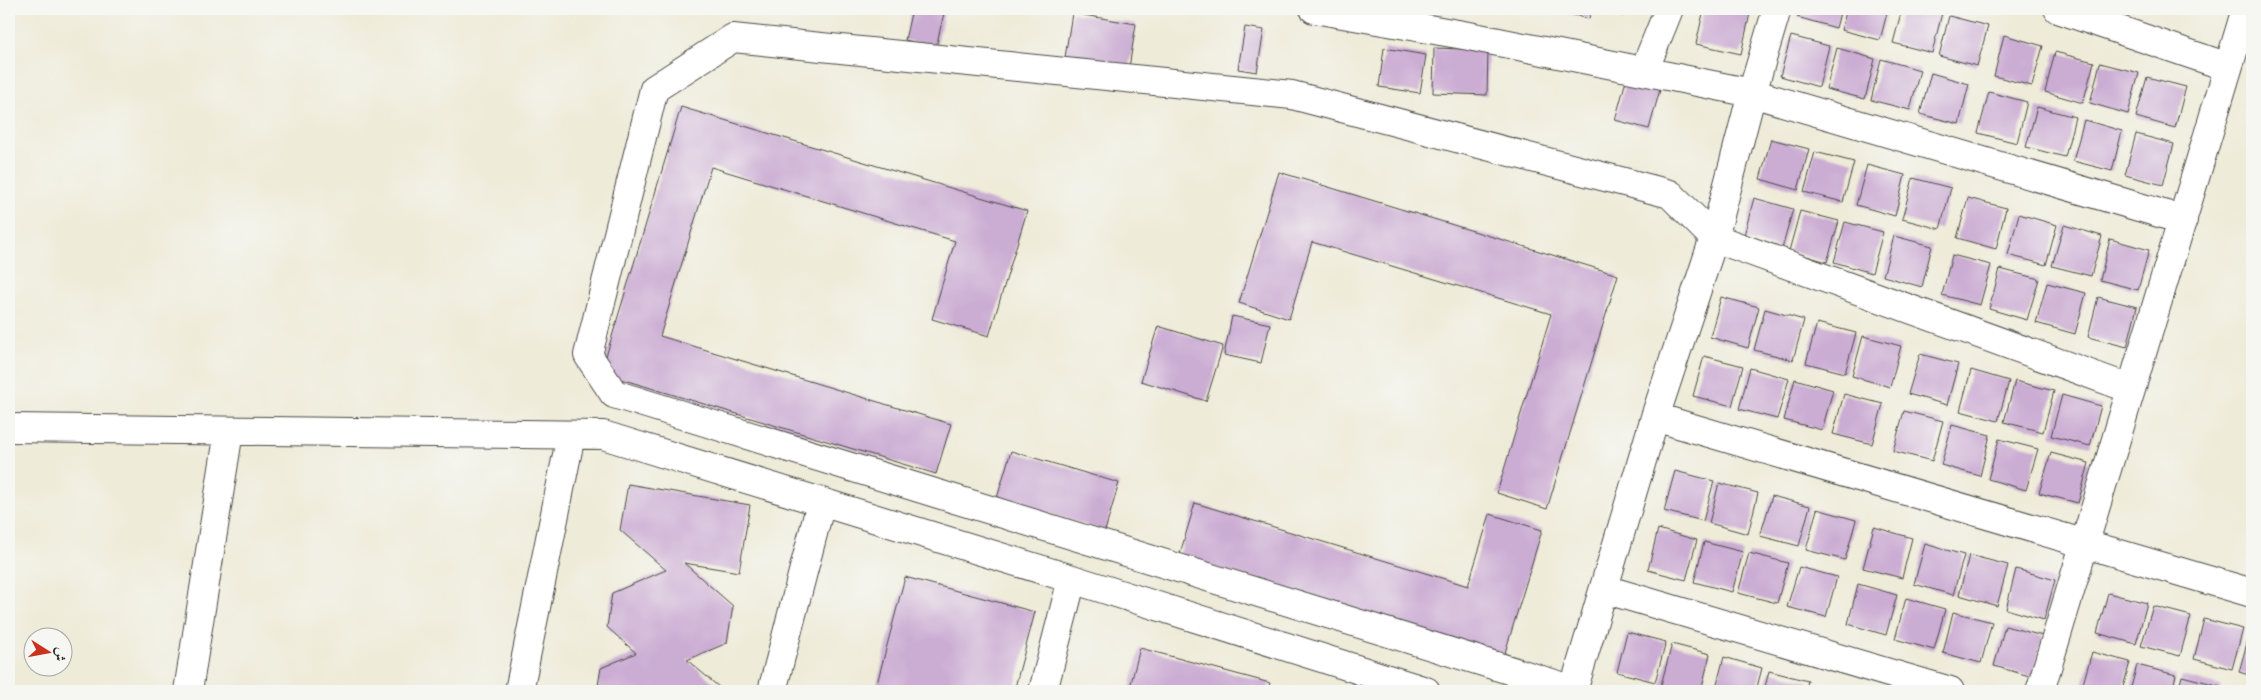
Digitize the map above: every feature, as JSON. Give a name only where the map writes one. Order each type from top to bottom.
[{"type":"street","points":[[1314,9],[1358,12],[1752,93],[2183,220]]},
{"type":"street","points":[[1644,71],[1669,9]]},
{"type":"street","points":[[1777,9],[1752,93],[1714,238],[1655,417],[1574,691],[614,394],[588,355],[654,89],[733,38],[1292,95],[1670,194],[1714,238],[2131,389]]},
{"type":"street","points":[[2058,9],[2228,67]]},
{"type":"street","points":[[2040,691],[2246,9]]},
{"type":"street","points":[[1655,417],[2252,593]]},
{"type":"street","points":[[9,428],[603,436],[821,504],[1072,578],[1426,691]]},
{"type":"street","points":[[188,691],[229,431]]},
{"type":"street","points":[[519,691],[571,435]]},
{"type":"street","points":[[772,691],[821,504]]},
{"type":"street","points":[[1043,691],[1072,578]]},
{"type":"street","points":[[1604,589],[1950,691]]},
{"type":"building","points":[[912,9],[945,9],[936,47],[905,40]]},
{"type":"building","points":[[1556,9],[1591,9],[1589,19]]},
{"type":"building","points":[[1596,9],[1624,9],[1623,16],[1596,11]]},
{"type":"building","points":[[1704,9],[1751,9],[1741,54],[1696,44]]},
{"type":"building","points":[[1799,9],[1841,9],[1836,28],[1797,17]]},
{"type":"building","points":[[1847,9],[1888,9],[1880,40],[1841,30]]},
{"type":"building","points":[[1902,9],[1928,9],[1942,13],[1932,53],[1893,43]]},
{"type":"building","points":[[1072,13],[1136,24],[1128,74],[1064,64]]},
{"type":"building","points":[[1949,16],[1988,26],[1977,66],[1939,56]]},
{"type":"building","points":[[1245,27],[1264,30],[1257,72],[1238,69]]},
{"type":"building","points":[[2004,35],[2043,46],[2032,86],[1994,76]]},
{"type":"building","points":[[1791,36],[1829,46],[1819,87],[1780,76]]},
{"type":"building","points":[[1384,48],[1426,55],[1420,93],[1379,87]]},
{"type":"building","points":[[1434,48],[1488,50],[1487,95],[1433,93]]},
{"type":"building","points":[[1837,48],[1875,59],[1865,99],[1826,89]]},
{"type":"building","points":[[2055,52],[2094,62],[2083,103],[2045,92]]},
{"type":"building","points":[[1881,59],[1920,70],[1910,110],[1871,100]]},
{"type":"building","points":[[2100,63],[2139,73],[2128,114],[2090,103]]},
{"type":"building","points":[[1931,73],[1969,84],[1959,124],[1920,114]]},
{"type":"building","points":[[1627,77],[1661,86],[1649,129],[1615,120]]},
{"type":"building","points":[[2147,77],[2186,87],[2175,128],[2136,117]]},
{"type":"building","points":[[1989,92],[2027,102],[2017,143],[1978,133]]},
{"type":"building","points":[[681,107],[1027,211],[989,336],[932,319],[955,241],[711,167],[660,336],[951,424],[936,474],[601,373]]},
{"type":"building","points":[[2037,107],[2075,117],[2065,157],[2026,147]]},
{"type":"building","points":[[2084,120],[2122,131],[2112,171],[2073,161]]},
{"type":"building","points":[[2136,134],[2174,144],[2163,185],[2125,175]]},
{"type":"building","points":[[1771,139],[1809,149],[1798,190],[1760,179]]},
{"type":"building","points":[[1815,152],[1854,162],[1843,202],[1804,192]]},
{"type":"building","points":[[1867,165],[1905,175],[1895,216],[1856,205]]},
{"type":"building","points":[[1279,172],[1618,275],[1547,509],[1497,493],[1551,314],[1312,242],[1289,319],[1239,303]]},
{"type":"building","points":[[1913,178],[1951,188],[1940,229],[1902,219]]},
{"type":"building","points":[[1754,198],[1793,209],[1782,249],[1743,239]]},
{"type":"building","points":[[1968,198],[2006,208],[1996,249],[1957,238]]},
{"type":"building","points":[[1800,211],[1839,221],[1827,262],[1789,251]]},
{"type":"building","points":[[2019,214],[2057,225],[2046,265],[2008,255]]},
{"type":"building","points":[[1845,222],[1883,232],[1872,273],[1834,262]]},
{"type":"building","points":[[2064,225],[2102,236],[2091,276],[2052,266]]},
{"type":"building","points":[[1894,236],[1932,246],[1922,287],[1883,276]]},
{"type":"building","points":[[2110,239],[2149,250],[2138,290],[2100,280]]},
{"type":"building","points":[[1952,255],[1991,265],[1980,305],[1942,295]]},
{"type":"building","points":[[2000,269],[2039,279],[2027,320],[1989,309]]},
{"type":"building","points":[[2047,283],[2086,293],[2075,334],[2036,323]]},
{"type":"building","points":[[1721,297],[1759,307],[1748,348],[1710,337]]},
{"type":"building","points":[[2098,297],[2137,307],[2127,347],[2088,337]]},
{"type":"building","points":[[1765,309],[1804,320],[1793,360],[1754,350]]},
{"type":"building","points":[[1232,316],[1270,324],[1261,363],[1224,355]]},
{"type":"building","points":[[1817,323],[1856,333],[1845,373],[1806,363]]},
{"type":"building","points":[[1158,326],[1223,346],[1206,401],[1141,381]]},
{"type":"building","points":[[1863,336],[1901,346],[1890,387],[1852,376]]},
{"type":"building","points":[[1920,354],[1958,364],[1947,405],[1908,394]]},
{"type":"building","points":[[1704,356],[1743,366],[1732,406],[1693,396]]},
{"type":"building","points":[[1750,368],[1789,379],[1777,419],[1739,409]]},
{"type":"building","points":[[1971,370],[2009,381],[1998,421],[1960,411]]},
{"type":"building","points":[[1795,379],[1833,390],[1822,430],[1784,420]]},
{"type":"building","points":[[2015,381],[2054,391],[2043,432],[2004,422]]},
{"type":"building","points":[[1844,394],[1883,404],[1872,444],[1833,434]]},
{"type":"building","points":[[2062,395],[2101,406],[2090,446],[2051,436]]},
{"type":"building","points":[[1904,411],[1943,421],[1932,461],[1893,451]]},
{"type":"building","points":[[1952,425],[1990,435],[1980,476],[1941,465]]},
{"type":"building","points":[[1999,439],[2038,449],[2026,490],[1988,479]]},
{"type":"building","points":[[1011,451],[1119,483],[1105,531],[997,498]]},
{"type":"building","points":[[2051,453],[2089,463],[2078,503],[2039,493]]},
{"type":"building","points":[[1675,471],[1714,481],[1703,521],[1664,511]]},
{"type":"building","points":[[1719,483],[1758,493],[1748,534],[1709,523]]},
{"type":"building","points":[[628,484],[750,505],[739,572],[684,563],[733,606],[727,643],[687,660],[719,687],[718,691],[597,691],[601,668],[636,653],[607,627],[612,593],[666,570],[620,530]]},
{"type":"building","points":[[1772,496],[1810,506],[1799,546],[1760,536]]},
{"type":"building","points":[[1195,503],[1468,586],[1490,514],[1542,530],[1504,656],[1179,557]]},
{"type":"building","points":[[1817,509],[1856,520],[1845,560],[1806,550]]},
{"type":"building","points":[[1874,527],[1912,538],[1902,578],[1863,568]]},
{"type":"building","points":[[1658,529],[1697,540],[1686,580],[1648,570]]},
{"type":"building","points":[[1704,542],[1743,552],[1732,592],[1694,582]]},
{"type":"building","points":[[1925,544],[1964,555],[1953,595],[1914,584]]},
{"type":"building","points":[[1749,553],[1788,563],[1777,603],[1738,593]]},
{"type":"building","points":[[1969,555],[2008,565],[1997,606],[1959,595]]},
{"type":"building","points":[[1799,567],[1837,577],[1826,617],[1787,607]]},
{"type":"building","points":[[2016,569],[2055,580],[2044,620],[2006,609]]},
{"type":"building","points":[[905,577],[1035,612],[1014,691],[875,691]]},
{"type":"building","points":[[1858,584],[1897,595],[1886,635],[1848,624]]},
{"type":"building","points":[[2108,593],[2147,603],[2136,644],[2097,633]]},
{"type":"building","points":[[1906,598],[1945,609],[1934,650],[1895,639]]},
{"type":"building","points":[[2153,606],[2191,616],[2180,656],[2141,646]]},
{"type":"building","points":[[1953,612],[1992,622],[1981,663],[1943,653]]},
{"type":"building","points":[[2204,619],[2243,629],[2232,669],[2194,659]]},
{"type":"building","points":[[2005,626],[2043,636],[2033,677],[1994,666]]},
{"type":"building","points":[[1627,632],[1666,642],[1655,682],[1617,672]]},
{"type":"building","points":[[2250,632],[2252,632],[2252,676],[2239,672]]},
{"type":"building","points":[[1672,644],[1710,654],[1701,691],[1686,691],[1661,685]]},
{"type":"building","points":[[1140,648],[1270,683],[1267,691],[1129,691]]},
{"type":"building","points":[[2092,652],[2130,662],[2122,691],[2081,691]]},
{"type":"building","points":[[1724,657],[1762,668],[1756,691],[1715,691]]},
{"type":"building","points":[[2137,665],[2176,675],[2172,691],[2130,691]]},
{"type":"building","points":[[1769,671],[1808,681],[1805,691],[1764,691]]},
{"type":"building","points":[[2182,676],[2221,686],[2219,691],[2178,691]]}]
